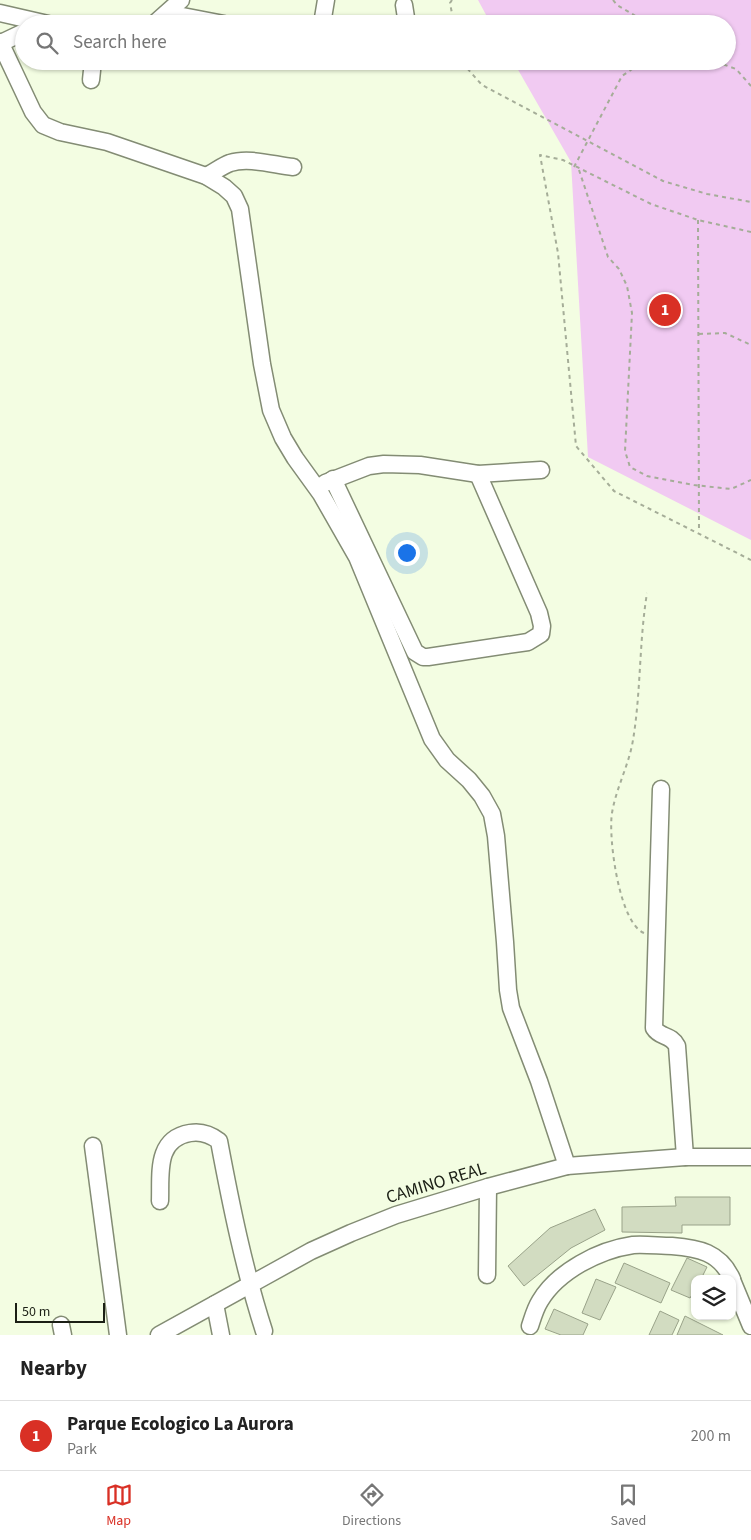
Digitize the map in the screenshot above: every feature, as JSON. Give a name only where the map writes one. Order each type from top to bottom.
[{"type":"street","points":[[165,15],[181,0]]},
{"type":"street","points":[[324,15],[326,0]]},
{"type":"street","points":[[404,5],[406,15]]},
{"type":"street","points":[[167,13],[177,15]]},
{"type":"street","points":[[0,14],[15,17]]},
{"type":"street","points":[[15,35],[0,43],[33,112],[43,125],[60,132],[107,142],[206,176],[224,187],[234,196],[240,209],[262,364],[271,410],[283,438],[316,486],[357,557],[432,739],[447,760],[469,780],[482,796],[492,814],[496,836],[511,1008],[567,1166]]},
{"type":"street","points":[[91,80],[92,70]]},
{"type":"street","points":[[206,176],[228,164],[236,162],[248,161],[292,167]]},
{"type":"street","points":[[316,486],[369,466],[384,464],[420,465],[478,474],[541,470]]},
{"type":"street","points":[[333,479],[415,652],[423,657],[428,657],[528,642],[541,634],[542,626],[539,613],[478,474]]},
{"type":"street","points":[[661,789],[654,1028],[660,1034],[671,1037],[677,1046],[685,1157]]},
{"type":"street","points":[[160,1202],[162,1159],[165,1148],[179,1135],[192,1132],[211,1134],[219,1141],[234,1222],[249,1285],[264,1331]]},
{"type":"street","points":[[93,1146],[118,1335]]},
{"type":"street","name":"CAMINO REAL","points":[[159,1335],[179,1330],[214,1304],[311,1251],[351,1232],[396,1215],[488,1187],[567,1166],[685,1157],[751,1157]]},
{"type":"street","points":[[487,1275],[488,1187]]},
{"type":"street","points":[[530,1326],[534,1313],[549,1290],[567,1274],[591,1259],[613,1250],[635,1245],[690,1248],[708,1253],[718,1259],[727,1267],[730,1275]]},
{"type":"street","points":[[736,1290],[751,1326]]},
{"type":"street","points":[[214,1304],[221,1335]]},
{"type":"path","points":[[452,0],[450,3],[452,15]]},
{"type":"path","points":[[612,0],[634,15]]},
{"type":"path","points":[[736,69],[751,86]]},
{"type":"path","points":[[469,70],[482,85],[663,180],[707,194],[751,202]]},
{"type":"path","points":[[574,166],[622,76],[630,70]]},
{"type":"path","points":[[751,232],[698,220],[650,204],[563,160],[540,155],[558,253],[576,446],[614,491],[751,560]]},
{"type":"path","points":[[579,169],[608,257],[619,269],[627,286],[632,313],[625,451],[630,467],[647,476],[730,489],[751,480]]},
{"type":"path","points":[[698,220],[699,534]]},
{"type":"path","points":[[699,334],[725,333],[751,345]]},
{"type":"path","points":[[647,593],[643,617],[633,741],[612,813],[611,846],[625,908],[630,921],[638,931],[656,938]]},
{"type":"shaded area","points":[[478,0],[751,0],[751,540],[588,457],[571,162],[518,70],[736,70],[736,15],[486,15]]},
{"type":"building","points":[[675,1197],[730,1197],[730,1225],[682,1225],[682,1233],[622,1232],[622,1207],[676,1206]]},
{"type":"building","points":[[595,1209],[605,1230],[571,1248],[524,1286],[508,1266],[550,1228]]},
{"type":"building","points":[[687,1258],[707,1267],[703,1275],[691,1275],[690,1298],[671,1290]]},
{"type":"building","points":[[624,1263],[670,1283],[661,1303],[615,1283]]},
{"type":"building","points":[[596,1279],[616,1287],[600,1320],[582,1313]]},
{"type":"building","points":[[554,1309],[588,1324],[583,1335],[561,1335],[545,1329]]},
{"type":"building","points":[[660,1311],[679,1320],[672,1335],[649,1335]]},
{"type":"building","points":[[685,1316],[723,1335],[677,1335]]},
{"type":"place","name":"Parque Ecologico La Aurora","points":[[665,310]]}]
